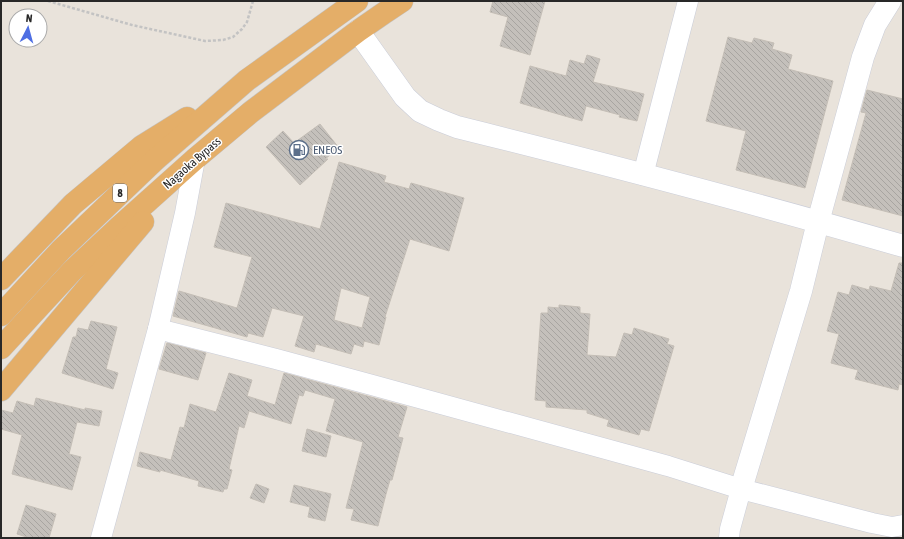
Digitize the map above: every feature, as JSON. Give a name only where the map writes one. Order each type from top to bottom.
[{"type":"highway","name":"Nagaoka Bypass","points":[[1,348],[72,271],[195,159],[251,112],[358,31],[402,1]]},
{"type":"highway","name":"8","points":[[1,315],[61,250],[155,160],[247,80],[346,4]]},
{"type":"highway","points":[[1,279],[73,204],[142,146],[247,80]]},
{"type":"highway","points":[[1,390],[195,159]]},
{"type":"street","points":[[643,175],[688,1]]},
{"type":"street","points":[[729,538],[741,488],[801,291],[818,222],[863,57],[875,25],[890,1]]},
{"type":"street","points":[[346,4],[358,31],[405,97],[420,111],[439,120],[457,127],[643,175],[903,246]]},
{"type":"street","points":[[101,538],[158,329],[185,213],[195,159]]},
{"type":"street","points":[[158,329],[372,385],[872,523],[892,527],[903,525]]},
{"type":"path","points":[[48,1],[132,25],[205,41],[223,40],[233,37],[247,22],[253,1]]},
{"type":"building","points":[[493,1],[545,1],[530,55],[500,46],[508,17],[490,12]]},
{"type":"building","points":[[728,37],[752,43],[754,38],[774,43],[772,49],[792,55],[788,69],[833,81],[805,188],[736,170],[746,131],[706,121]]},
{"type":"building","points":[[587,55],[600,59],[593,82],[644,94],[637,121],[619,117],[620,115],[586,106],[582,121],[520,103],[530,66],[566,76],[570,60],[584,64]]},
{"type":"building","points":[[867,90],[903,99],[903,216],[842,200],[866,113],[861,112]]},
{"type":"building","points":[[320,124],[339,148],[325,159],[328,159],[300,185],[266,147],[283,131],[294,143]]},
{"type":"building","points":[[339,162],[386,176],[384,182],[409,189],[411,183],[464,198],[449,251],[410,239],[385,317],[379,345],[364,341],[363,347],[354,344],[351,354],[316,344],[314,352],[295,346],[304,316],[272,308],[263,337],[248,333],[247,337],[173,316],[179,291],[237,308],[252,257],[214,247],[226,203],[320,229]],"holes":[[[341,288],[370,297],[362,328],[334,320]]]},
{"type":"building","points":[[899,263],[903,263],[903,385],[899,384],[898,390],[855,379],[858,370],[831,363],[839,334],[827,331],[838,292],[849,295],[852,285],[869,290],[870,286],[891,291]]},
{"type":"building","points":[[559,305],[580,307],[580,313],[590,314],[587,355],[616,357],[624,333],[632,335],[634,328],[669,339],[667,344],[674,346],[649,431],[641,429],[639,435],[607,426],[609,420],[587,413],[587,410],[546,407],[546,401],[535,400],[541,313],[548,313],[548,307],[559,308]]},
{"type":"building","points":[[91,321],[117,327],[106,369],[118,373],[113,389],[62,373],[73,337],[76,337],[78,328],[88,330]]},
{"type":"building","points":[[167,343],[206,353],[198,380],[159,369]]},
{"type":"building","points":[[229,373],[252,380],[247,396],[275,405],[284,373],[407,407],[398,437],[403,438],[378,526],[351,520],[354,509],[346,508],[363,442],[326,431],[335,399],[305,390],[303,396],[299,395],[291,424],[249,411],[244,428],[239,426],[229,469],[232,470],[227,489],[224,489],[223,492],[198,486],[199,481],[160,470],[160,472],[137,466],[140,452],[171,460],[180,427],[184,428],[190,404],[216,412]]},
{"type":"building","points":[[36,398],[85,410],[85,408],[102,411],[99,426],[77,422],[69,454],[81,457],[72,490],[12,474],[22,435],[1,429],[1,410],[13,413],[17,401],[34,406]]},
{"type":"building","points":[[307,429],[331,436],[326,457],[302,451]]},
{"type":"building","points":[[256,484],[269,489],[264,503],[250,498]]},
{"type":"building","points":[[294,485],[331,494],[325,521],[308,517],[310,507],[290,502]]},
{"type":"building","points":[[26,505],[56,514],[49,538],[30,538],[17,534]]},
{"type":"place","name":"ENEOS","points":[[299,150]]}]
